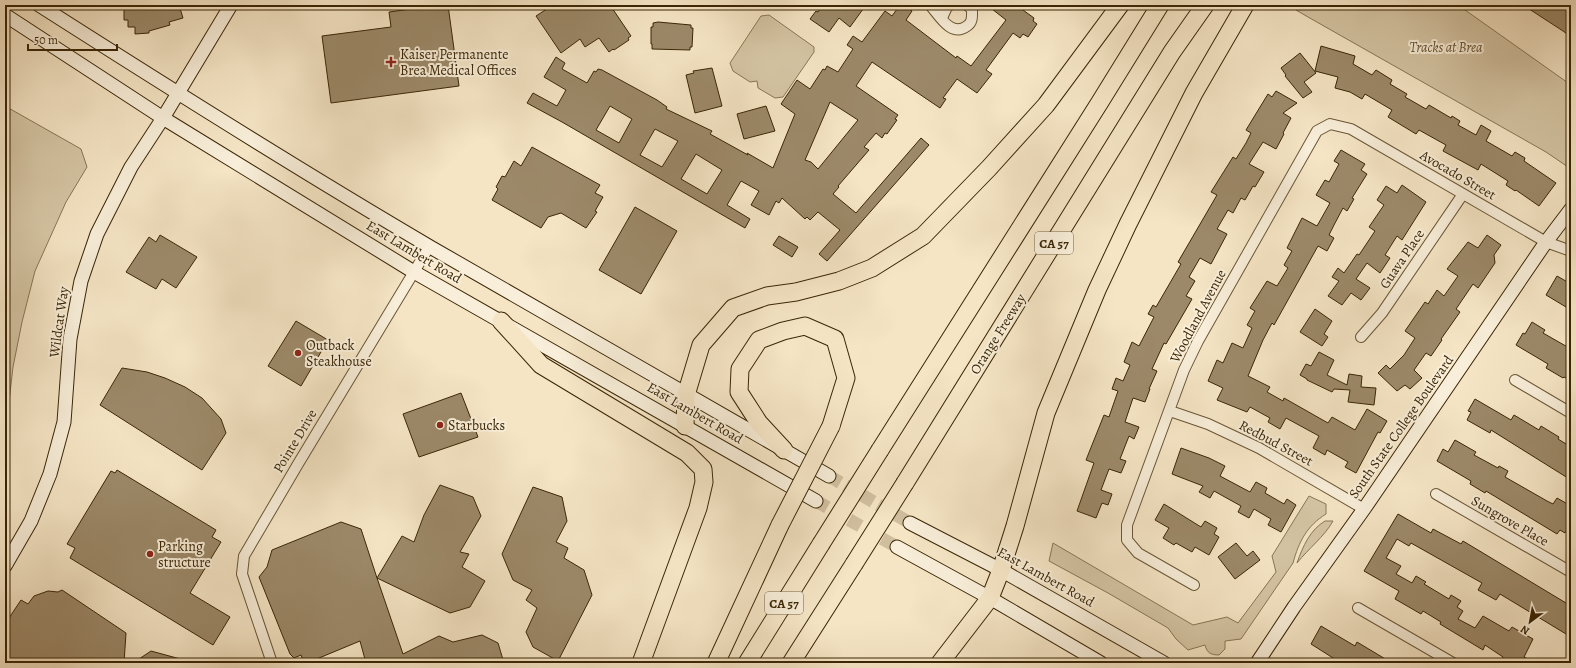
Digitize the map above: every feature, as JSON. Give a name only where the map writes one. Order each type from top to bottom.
[{"type":"highway","points":[[685,426],[686,395],[701,345],[733,308],[767,296],[796,292],[839,281],[872,268],[923,236],[989,168],[1046,105],[1120,5]]},
{"type":"highway","name":"CA 57","points":[[747,663],[1160,5]]},
{"type":"highway","name":"Orange Freeway","points":[[792,663],[905,484],[1172,52],[1205,5]]},
{"type":"highway","points":[[940,663],[990,598],[1002,570],[1046,413],[1097,290],[1128,224],[1194,93],[1245,5]]},
{"type":"highway","points":[[501,322],[540,365],[687,453],[703,469],[704,482],[698,508],[641,663]]},
{"type":"highway","points":[[716,663],[780,525],[831,426],[846,378],[836,339],[805,326],[783,331],[759,340],[740,369],[739,392],[759,423],[784,450]]},
{"type":"main road","name":"East Lambert Road","points":[[39,5],[177,93],[429,246],[829,476]]},
{"type":"main road","name":"Wildcat Way","points":[[5,566],[31,521],[52,468],[64,422],[70,339],[80,288],[97,234],[131,167],[163,118],[231,5]]},
{"type":"main road","name":"East Lambert Road","points":[[5,15],[163,118],[414,272],[816,501]]},
{"type":"main road","name":"South State College Boulevard","points":[[1257,663],[1546,242],[1571,209]]},
{"type":"main road","name":"East Lambert Road","points":[[910,523],[1002,570],[1164,663]]},
{"type":"main road","points":[[897,547],[990,598],[1102,663]]},
{"type":"street","points":[[930,5],[946,24],[954,30],[969,26],[973,18],[972,9],[967,5]]},
{"type":"street","points":[[942,18],[946,8],[949,5]]},
{"type":"street","name":"Avocado Street","points":[[1330,124],[1351,129],[1546,242],[1571,251]]},
{"type":"street","name":"Woodland Avenue","points":[[1194,585],[1138,553],[1127,540],[1127,525],[1184,370],[1198,341],[1317,131],[1330,124]]},
{"type":"street","name":"Guava Place","points":[[1360,337],[1382,313],[1463,194]]},
{"type":"street","name":"Pointe Drive","points":[[272,663],[242,574],[244,556],[429,246]]},
{"type":"street","points":[[1515,380],[1571,413]]},
{"type":"street","name":"Redbud Street","points":[[1170,411],[1208,424],[1259,448],[1364,509]]},
{"type":"street","name":"Sungrove Place","points":[[1436,494],[1571,572]]},
{"type":"street","points":[[1358,608],[1453,663]]},
{"type":"green space","name":"Tracks at Brea","points":[[1299,5],[1458,5],[1571,85],[1571,169],[1546,152],[1296,10]]},
{"type":"green space","points":[[769,15],[814,47],[814,52],[783,97],[775,98],[758,88],[757,81],[750,82],[733,71],[730,63],[761,16]]},
{"type":"green space","points":[[5,106],[81,149],[87,167],[66,202],[35,271],[22,322],[13,367],[5,436]]},
{"type":"green space","points":[[1309,496],[1326,504],[1326,514],[1309,529],[1301,541],[1293,563],[1241,639],[1225,641],[1225,649],[1219,655],[1210,653],[1205,645],[1188,650],[1176,639],[1168,628],[1049,561],[1053,543],[1193,625],[1227,617],[1238,623],[1276,572],[1272,556]]},
{"type":"green space","points":[[1325,521],[1333,521],[1297,563],[1311,534]]},
{"type":"building","points":[[124,5],[179,5],[183,18],[169,22],[170,25],[149,31],[149,33],[135,34],[135,27],[128,27],[128,20],[124,20]]},
{"type":"building","name":"Kaiser Permanente Brea Medical Offices","points":[[448,5],[459,86],[331,103],[322,36],[391,27],[389,12]]},
{"type":"building","points":[[553,5],[610,5],[631,36],[628,38],[629,40],[609,52],[599,38],[585,47],[580,39],[561,53],[536,16]]},
{"type":"building","points":[[823,5],[866,5],[850,27],[839,18],[829,32],[810,19]]},
{"type":"building","points":[[900,5],[904,5],[912,11],[906,20],[956,58],[957,56],[971,66],[1006,20],[987,5],[1016,5],[1034,18],[1033,21],[1037,24],[1028,37],[1023,34],[1020,38],[1013,33],[986,70],[992,74],[977,93],[957,79],[943,98],[946,99],[940,108],[872,62],[856,86],[898,115],[895,119],[897,120],[887,134],[885,133],[882,138],[876,133],[864,147],[869,150],[833,194],[856,213],[921,138],[929,145],[827,261],[819,254],[840,230],[818,212],[810,220],[807,217],[805,219],[782,198],[779,203],[776,201],[769,215],[751,205],[759,191],[741,181],[727,205],[750,219],[745,228],[527,103],[533,93],[557,106],[566,90],[544,77],[556,57],[565,63],[562,69],[587,83],[594,71],[596,72],[598,69],[602,70],[657,100],[667,107],[666,109],[712,131],[710,134],[773,168],[795,114],[781,104],[797,80],[810,89],[823,69],[825,70],[827,66],[838,72],[853,49],[847,45],[853,36],[862,42],[885,11],[892,16]],"holes":[[[830,102],[858,120],[818,169],[811,162],[805,160]],[[610,106],[632,119],[619,143],[596,130]],[[655,129],[678,141],[662,167],[640,155]],[[696,154],[722,170],[707,194],[681,179]]]},
{"type":"building","points":[[1523,5],[1571,5],[1571,37],[1563,31]]},
{"type":"building","points":[[658,22],[691,25],[691,28],[693,28],[692,47],[690,47],[690,50],[652,49],[651,27],[653,27],[653,23]]},
{"type":"building","points":[[1321,46],[1355,56],[1353,64],[1372,75],[1376,70],[1392,80],[1390,84],[1407,94],[1405,97],[1426,109],[1429,105],[1451,118],[1452,116],[1460,121],[1458,125],[1476,135],[1481,125],[1491,131],[1486,141],[1512,156],[1515,152],[1525,158],[1524,161],[1556,183],[1539,206],[1506,185],[1508,181],[1481,164],[1478,170],[1443,151],[1446,145],[1419,130],[1416,134],[1388,117],[1392,110],[1365,94],[1362,99],[1350,92],[1335,88],[1338,77],[1315,71]]},
{"type":"building","points":[[1300,53],[1316,73],[1304,82],[1312,92],[1303,98],[1285,76],[1286,75],[1281,68]]},
{"type":"building","points":[[712,68],[722,106],[695,113],[686,75],[694,73],[693,71]]},
{"type":"building","points":[[1276,91],[1297,103],[1283,113],[1291,118],[1283,133],[1284,134],[1276,149],[1263,142],[1249,164],[1264,172],[1255,187],[1253,186],[1245,200],[1241,198],[1233,213],[1228,210],[1217,229],[1227,234],[1211,264],[1200,258],[1189,277],[1195,281],[1186,296],[1192,299],[1166,344],[1164,343],[1152,369],[1157,371],[1145,402],[1133,398],[1125,422],[1139,427],[1134,439],[1129,436],[1120,459],[1126,461],[1121,473],[1109,469],[1101,490],[1112,494],[1108,505],[1102,503],[1096,518],[1077,511],[1094,463],[1086,460],[1104,415],[1109,417],[1118,391],[1112,389],[1116,378],[1123,381],[1130,365],[1124,362],[1132,342],[1139,346],[1154,317],[1148,314],[1153,305],[1156,307],[1181,264],[1178,262],[1217,195],[1211,192],[1233,157],[1236,159],[1246,143],[1251,133],[1246,130],[1268,94],[1272,97]]},
{"type":"building","points":[[766,106],[775,131],[744,139],[737,114]]},
{"type":"building","points":[[532,147],[600,185],[595,193],[603,197],[595,211],[597,212],[586,228],[561,213],[548,217],[541,228],[492,200],[498,189],[496,187],[502,176],[505,177],[514,161],[521,166]]},
{"type":"building","points":[[1341,150],[1365,164],[1361,170],[1367,174],[1352,198],[1354,199],[1347,211],[1343,208],[1334,225],[1329,235],[1334,238],[1327,251],[1318,246],[1274,325],[1272,323],[1248,376],[1270,387],[1267,392],[1283,401],[1284,398],[1328,423],[1332,417],[1355,430],[1367,409],[1387,421],[1380,433],[1378,432],[1356,473],[1345,467],[1348,462],[1327,450],[1325,455],[1313,448],[1319,436],[1286,418],[1280,429],[1268,422],[1270,418],[1250,407],[1247,412],[1217,400],[1223,388],[1208,381],[1217,360],[1223,363],[1232,343],[1243,348],[1252,328],[1247,325],[1255,311],[1250,308],[1267,281],[1277,286],[1288,268],[1284,265],[1292,251],[1287,248],[1302,218],[1317,226],[1330,203],[1316,195],[1325,180],[1329,182],[1339,164],[1334,161]]},
{"type":"building","points":[[1402,185],[1426,202],[1402,240],[1397,236],[1385,255],[1390,258],[1380,273],[1367,263],[1356,279],[1370,288],[1361,300],[1351,293],[1342,305],[1328,296],[1339,281],[1332,277],[1338,268],[1344,273],[1357,254],[1359,255],[1375,231],[1369,227],[1384,205],[1377,200],[1386,186],[1397,193]]},
{"type":"building","points":[[635,207],[677,231],[641,294],[599,270]]},
{"type":"building","points":[[160,235],[197,257],[176,288],[162,279],[156,289],[126,272],[149,237],[156,242]]},
{"type":"building","points":[[1487,235],[1501,245],[1494,255],[1495,263],[1478,288],[1473,284],[1456,309],[1460,312],[1431,356],[1426,353],[1414,370],[1422,378],[1410,389],[1405,385],[1397,391],[1378,373],[1386,365],[1390,369],[1404,355],[1415,338],[1405,331],[1425,302],[1428,304],[1437,290],[1444,296],[1458,276],[1447,269],[1468,242],[1478,248]]},
{"type":"building","points":[[779,236],[798,247],[792,257],[773,245]]},
{"type":"building","points":[[1557,276],[1571,284],[1571,310],[1546,295]]},
{"type":"building","points":[[1315,309],[1332,321],[1324,334],[1328,337],[1322,346],[1300,332]]},
{"type":"building","name":"Outback Steakhouse","points":[[296,321],[328,340],[301,386],[268,366]]},
{"type":"building","points":[[1532,322],[1545,330],[1543,333],[1571,349],[1571,381],[1546,368],[1548,364],[1516,345]]},
{"type":"building","points":[[1319,352],[1334,360],[1327,375],[1347,385],[1349,374],[1362,376],[1361,387],[1376,388],[1374,405],[1348,402],[1350,390],[1334,389],[1332,392],[1300,375],[1306,364],[1311,366]]},
{"type":"building","points":[[122,368],[147,372],[185,387],[202,398],[221,419],[226,433],[202,470],[100,405]]},
{"type":"building","name":"Starbucks","points":[[461,393],[478,437],[419,457],[403,414]]},
{"type":"building","points":[[1475,399],[1511,420],[1514,415],[1539,430],[1541,426],[1559,437],[1558,439],[1571,447],[1571,480],[1491,430],[1490,433],[1467,420],[1471,412],[1468,411]]},
{"type":"building","points":[[1455,440],[1476,452],[1474,455],[1498,468],[1499,466],[1508,471],[1505,477],[1547,501],[1553,504],[1557,498],[1571,506],[1571,522],[1565,533],[1560,530],[1557,534],[1486,491],[1485,493],[1470,484],[1471,481],[1437,461],[1443,449],[1448,452]]},
{"type":"building","points":[[1181,448],[1209,458],[1225,466],[1220,476],[1250,492],[1256,482],[1267,488],[1265,493],[1284,504],[1287,499],[1296,505],[1281,532],[1268,525],[1271,519],[1254,509],[1249,518],[1238,512],[1241,506],[1214,491],[1210,498],[1199,492],[1203,486],[1172,474]]},
{"type":"building","points":[[117,470],[216,530],[212,537],[221,542],[190,593],[230,617],[213,645],[70,558],[75,548],[67,544],[111,471],[115,473]]},
{"type":"building","points":[[440,485],[473,497],[481,516],[460,552],[469,554],[462,567],[485,581],[470,607],[450,613],[377,578],[402,536],[414,542],[424,515]]},
{"type":"building","points":[[533,487],[562,497],[567,521],[556,542],[568,548],[564,558],[584,570],[592,595],[558,661],[533,647],[526,632],[537,608],[526,600],[532,590],[513,580],[502,554]]},
{"type":"building","points":[[1164,504],[1201,527],[1205,521],[1217,528],[1214,534],[1219,537],[1209,555],[1195,547],[1192,552],[1176,543],[1174,545],[1163,538],[1169,528],[1155,520]]},
{"type":"building","points":[[1398,514],[1431,533],[1433,529],[1461,544],[1463,541],[1571,606],[1571,637],[1500,594],[1496,600],[1478,590],[1482,583],[1411,543],[1409,546],[1397,539],[1386,558],[1401,566],[1396,574],[1412,583],[1416,576],[1426,582],[1424,584],[1449,599],[1451,595],[1461,601],[1457,607],[1463,611],[1458,619],[1475,628],[1483,616],[1509,631],[1512,627],[1533,639],[1524,657],[1535,663],[1507,663],[1502,660],[1503,657],[1485,645],[1483,650],[1440,624],[1441,622],[1423,611],[1421,614],[1395,599],[1399,591],[1364,571]]},
{"type":"building","points":[[341,522],[361,529],[403,654],[439,636],[453,642],[482,635],[498,643],[504,663],[366,663],[360,641],[304,663],[301,655],[294,658],[290,654],[259,577],[267,567],[272,550]]},
{"type":"building","points":[[1236,543],[1247,556],[1253,551],[1260,560],[1235,579],[1218,557]]},
{"type":"building","points":[[62,590],[126,633],[124,663],[5,663],[5,624],[21,600],[28,604],[34,596],[48,591],[58,592]]},
{"type":"building","points":[[1321,626],[1355,646],[1357,642],[1392,663],[1341,663],[1311,644]]},
{"type":"building","points":[[151,651],[184,660],[184,663],[133,663]]},
{"type":"tunnel","points":[[829,476],[910,523]]},
{"type":"tunnel","points":[[816,501],[897,547]]},
{"type":"place","name":"Kaiser Permanente Brea Medical Offices","points":[[391,62]]},
{"type":"place","name":"Outback Steakhouse","points":[[298,353]]},
{"type":"place","name":"Starbucks","points":[[440,425]]},
{"type":"place","name":"Parking structure","points":[[150,554]]}]
